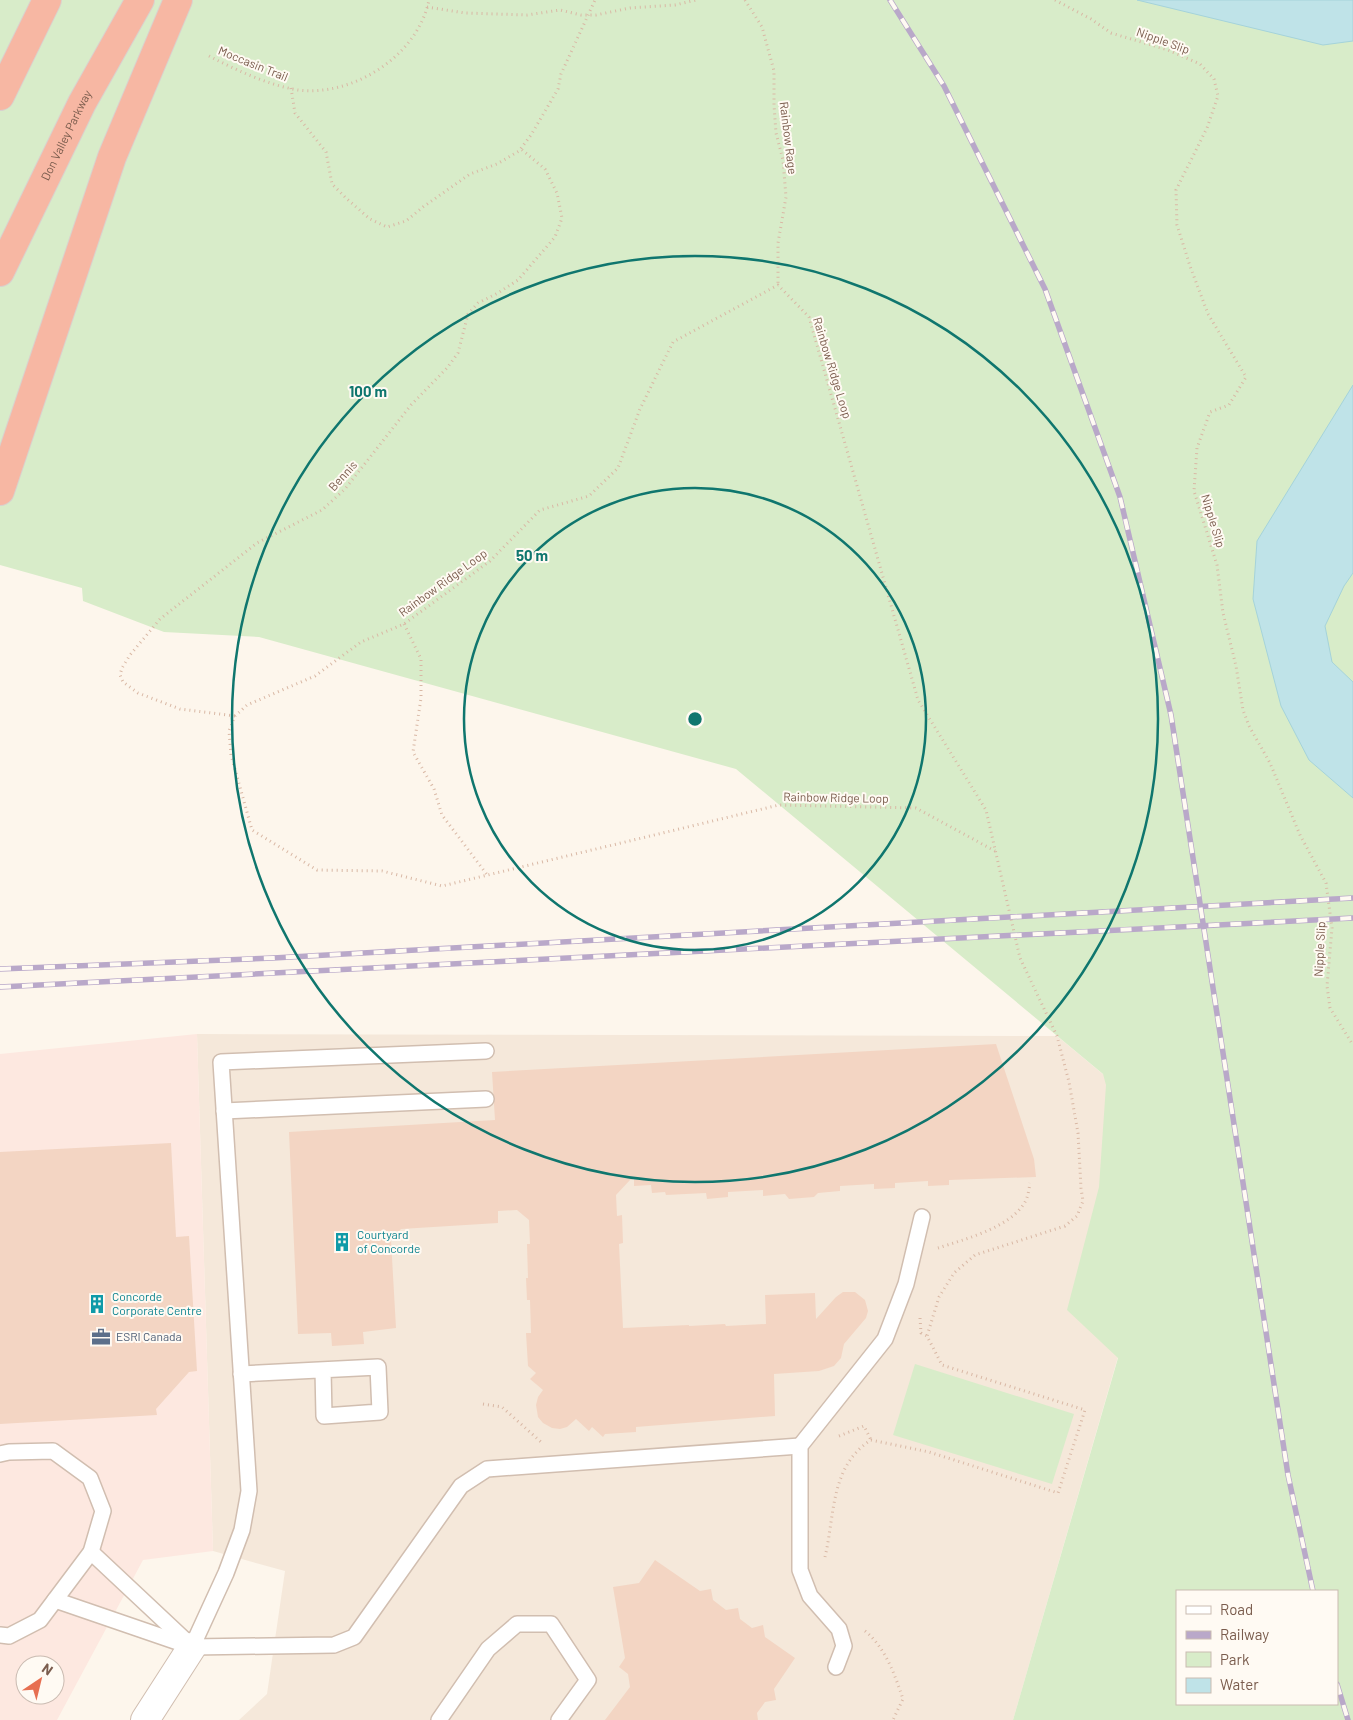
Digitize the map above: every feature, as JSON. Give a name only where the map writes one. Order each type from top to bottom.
[{"type":"highway","points":[[0,96],[47,0]]},
{"type":"highway","name":"Don Valley Parkway","points":[[0,272],[82,103],[140,0]]},
{"type":"highway","points":[[0,491],[112,157],[178,0]]},
{"type":"street","points":[[145,1720],[192,1646]]},
{"type":"lane","points":[[192,1646],[226,1573],[242,1530],[249,1491],[221,1062],[486,1051]]},
{"type":"lane","points":[[224,1111],[486,1099]]},
{"type":"lane","points":[[836,1667],[844,1646],[839,1629],[810,1596],[800,1570],[800,1446],[885,1339],[906,1284],[922,1217]]},
{"type":"lane","points":[[241,1374],[378,1367],[380,1412],[324,1416],[323,1370]]},
{"type":"lane","points":[[55,1600],[192,1646],[334,1645],[354,1637],[461,1486],[486,1469],[800,1446]]},
{"type":"lane","points":[[0,1454],[53,1451],[90,1478],[103,1511],[91,1552],[40,1620],[9,1636],[0,1635]]},
{"type":"lane","points":[[91,1552],[192,1646]]},
{"type":"lane","points":[[439,1720],[488,1649],[516,1624],[551,1624],[588,1680],[559,1720]]},
{"type":"path","name":"Moccasin Trail","points":[[209,56],[253,76],[291,88],[311,90],[334,87],[362,79],[383,67],[402,51],[422,21],[429,0]]},
{"type":"path","points":[[291,88],[295,113],[326,152],[332,184],[370,218],[387,226],[406,221],[470,174],[497,164],[521,149],[531,136],[558,89],[561,74],[594,0]]},
{"type":"path","points":[[427,7],[465,14],[527,15],[560,10],[596,15],[630,8],[676,5],[696,0]]},
{"type":"path","name":"Rainbow Rage","points":[[745,0],[762,27],[774,71],[776,133],[783,160],[786,197],[778,243],[778,285]]},
{"type":"path","name":"Nipple Slip","points":[[1055,0],[1091,19],[1111,33],[1168,50],[1200,64],[1214,79],[1218,96],[1210,120],[1176,190],[1177,225],[1208,314],[1246,377],[1229,405],[1210,412],[1197,448],[1194,491],[1217,565],[1223,613],[1236,666],[1243,710],[1249,726],[1270,763],[1300,835],[1326,883],[1332,928],[1327,986],[1330,1008],[1353,1045]]},
{"type":"path","name":"Bennis","points":[[235,716],[208,711],[180,709],[138,693],[123,682],[120,675],[122,668],[130,655],[160,619],[186,598],[258,543],[322,510],[345,489],[411,405],[458,353],[468,314],[478,303],[518,280],[555,238],[562,218],[557,193],[545,169],[521,149]]},
{"type":"path","name":"Rainbow Ridge Loop","points":[[927,1336],[939,1297],[954,1273],[975,1255],[1066,1226],[1077,1216],[1083,1201],[1078,1133],[1070,1082],[1057,1036],[1020,958],[986,810],[918,700],[809,316],[778,285],[673,342],[640,409],[618,468],[589,496],[540,510],[490,561],[404,624],[361,642],[315,676],[247,705],[235,716],[228,731],[231,755],[252,830],[318,870],[382,871],[442,886],[779,805],[916,808],[995,851]]},
{"type":"path","points":[[404,624],[421,659],[421,698],[413,752],[434,789],[442,814],[488,876]]},
{"type":"path","points":[[932,1252],[937,1248],[1006,1222],[1026,1201],[1030,1183]]},
{"type":"path","points":[[824,1561],[831,1533],[839,1479],[859,1447],[871,1440],[929,1452],[1058,1493],[1084,1410],[942,1365],[927,1336],[922,1333],[919,1309]]},
{"type":"path","points":[[832,1439],[864,1426],[871,1440]]},
{"type":"path","points":[[860,1627],[873,1638],[894,1674],[903,1699],[893,1720]]},
{"type":"shaded area","points":[[197,1034],[1057,1036],[1181,1139],[1013,1720],[239,1720],[267,1694],[285,1571],[213,1551]]},
{"type":"shaded area","points":[[197,1034],[213,1551],[143,1560],[57,1720],[0,1720],[0,1054]]},
{"type":"green space","points":[[0,0],[1353,0],[1353,1720],[1013,1720],[1118,1358],[1067,1310],[1099,1187],[1106,1085],[1103,1074],[736,769],[259,637],[164,632],[83,601],[82,588],[0,565]]},
{"type":"green space","points":[[915,1364],[1074,1414],[1052,1484],[893,1435]]},
{"type":"water","points":[[1137,0],[1353,0],[1353,41],[1323,45]]},
{"type":"water","points":[[1353,385],[1353,573],[1344,586],[1325,626],[1332,662],[1353,682],[1353,798],[1309,760],[1281,706],[1253,599],[1257,541]]},
{"type":"building","name":"Courtyard of Concorde","points":[[996,1044],[1034,1159],[1036,1177],[949,1180],[949,1185],[928,1186],[928,1181],[895,1183],[895,1188],[874,1189],[874,1184],[840,1186],[840,1191],[818,1193],[814,1197],[789,1199],[785,1194],[763,1196],[763,1190],[728,1192],[728,1197],[707,1199],[706,1193],[666,1195],[665,1192],[652,1193],[651,1185],[634,1186],[634,1179],[630,1180],[616,1195],[617,1216],[622,1215],[623,1243],[619,1244],[623,1328],[766,1324],[765,1295],[815,1293],[816,1319],[843,1292],[855,1292],[865,1300],[868,1311],[866,1318],[844,1344],[841,1358],[834,1366],[819,1371],[774,1374],[775,1416],[636,1427],[636,1432],[605,1434],[603,1437],[592,1427],[589,1431],[576,1419],[567,1427],[560,1429],[552,1428],[543,1423],[538,1417],[536,1405],[538,1397],[543,1390],[530,1379],[536,1373],[528,1366],[526,1333],[531,1333],[530,1300],[527,1300],[526,1278],[528,1278],[527,1244],[530,1244],[529,1220],[517,1210],[498,1211],[498,1223],[401,1229],[391,1240],[396,1328],[363,1332],[364,1344],[332,1346],[331,1333],[298,1334],[289,1132],[495,1120],[492,1072]]},
{"type":"building","name":"Concorde Corporate Centre","points":[[171,1143],[176,1237],[189,1236],[197,1371],[189,1372],[156,1409],[157,1415],[0,1424],[0,1152]]},
{"type":"building","points":[[655,1560],[700,1591],[711,1589],[713,1600],[726,1610],[738,1608],[740,1619],[752,1628],[763,1625],[765,1637],[795,1658],[774,1689],[776,1700],[765,1702],[757,1713],[758,1720],[605,1720],[630,1687],[628,1674],[619,1667],[625,1658],[613,1587],[639,1583]]},
{"type":"railway","points":[[890,0],[944,86],[1045,289],[1120,497],[1171,715],[1288,1475],[1313,1590]]},
{"type":"railway","points":[[0,969],[273,958],[1353,898]]},
{"type":"railway","points":[[0,987],[1353,918]]},
{"type":"railway","points":[[1338,1687],[1348,1720]]},
{"type":"place","name":"Courtyard of Concorde","points":[[342,1242]]},
{"type":"place","name":"Concorde Corporate Centre","points":[[97,1304]]},
{"type":"place","name":"ESRI Canada","points":[[101,1337]]}]
